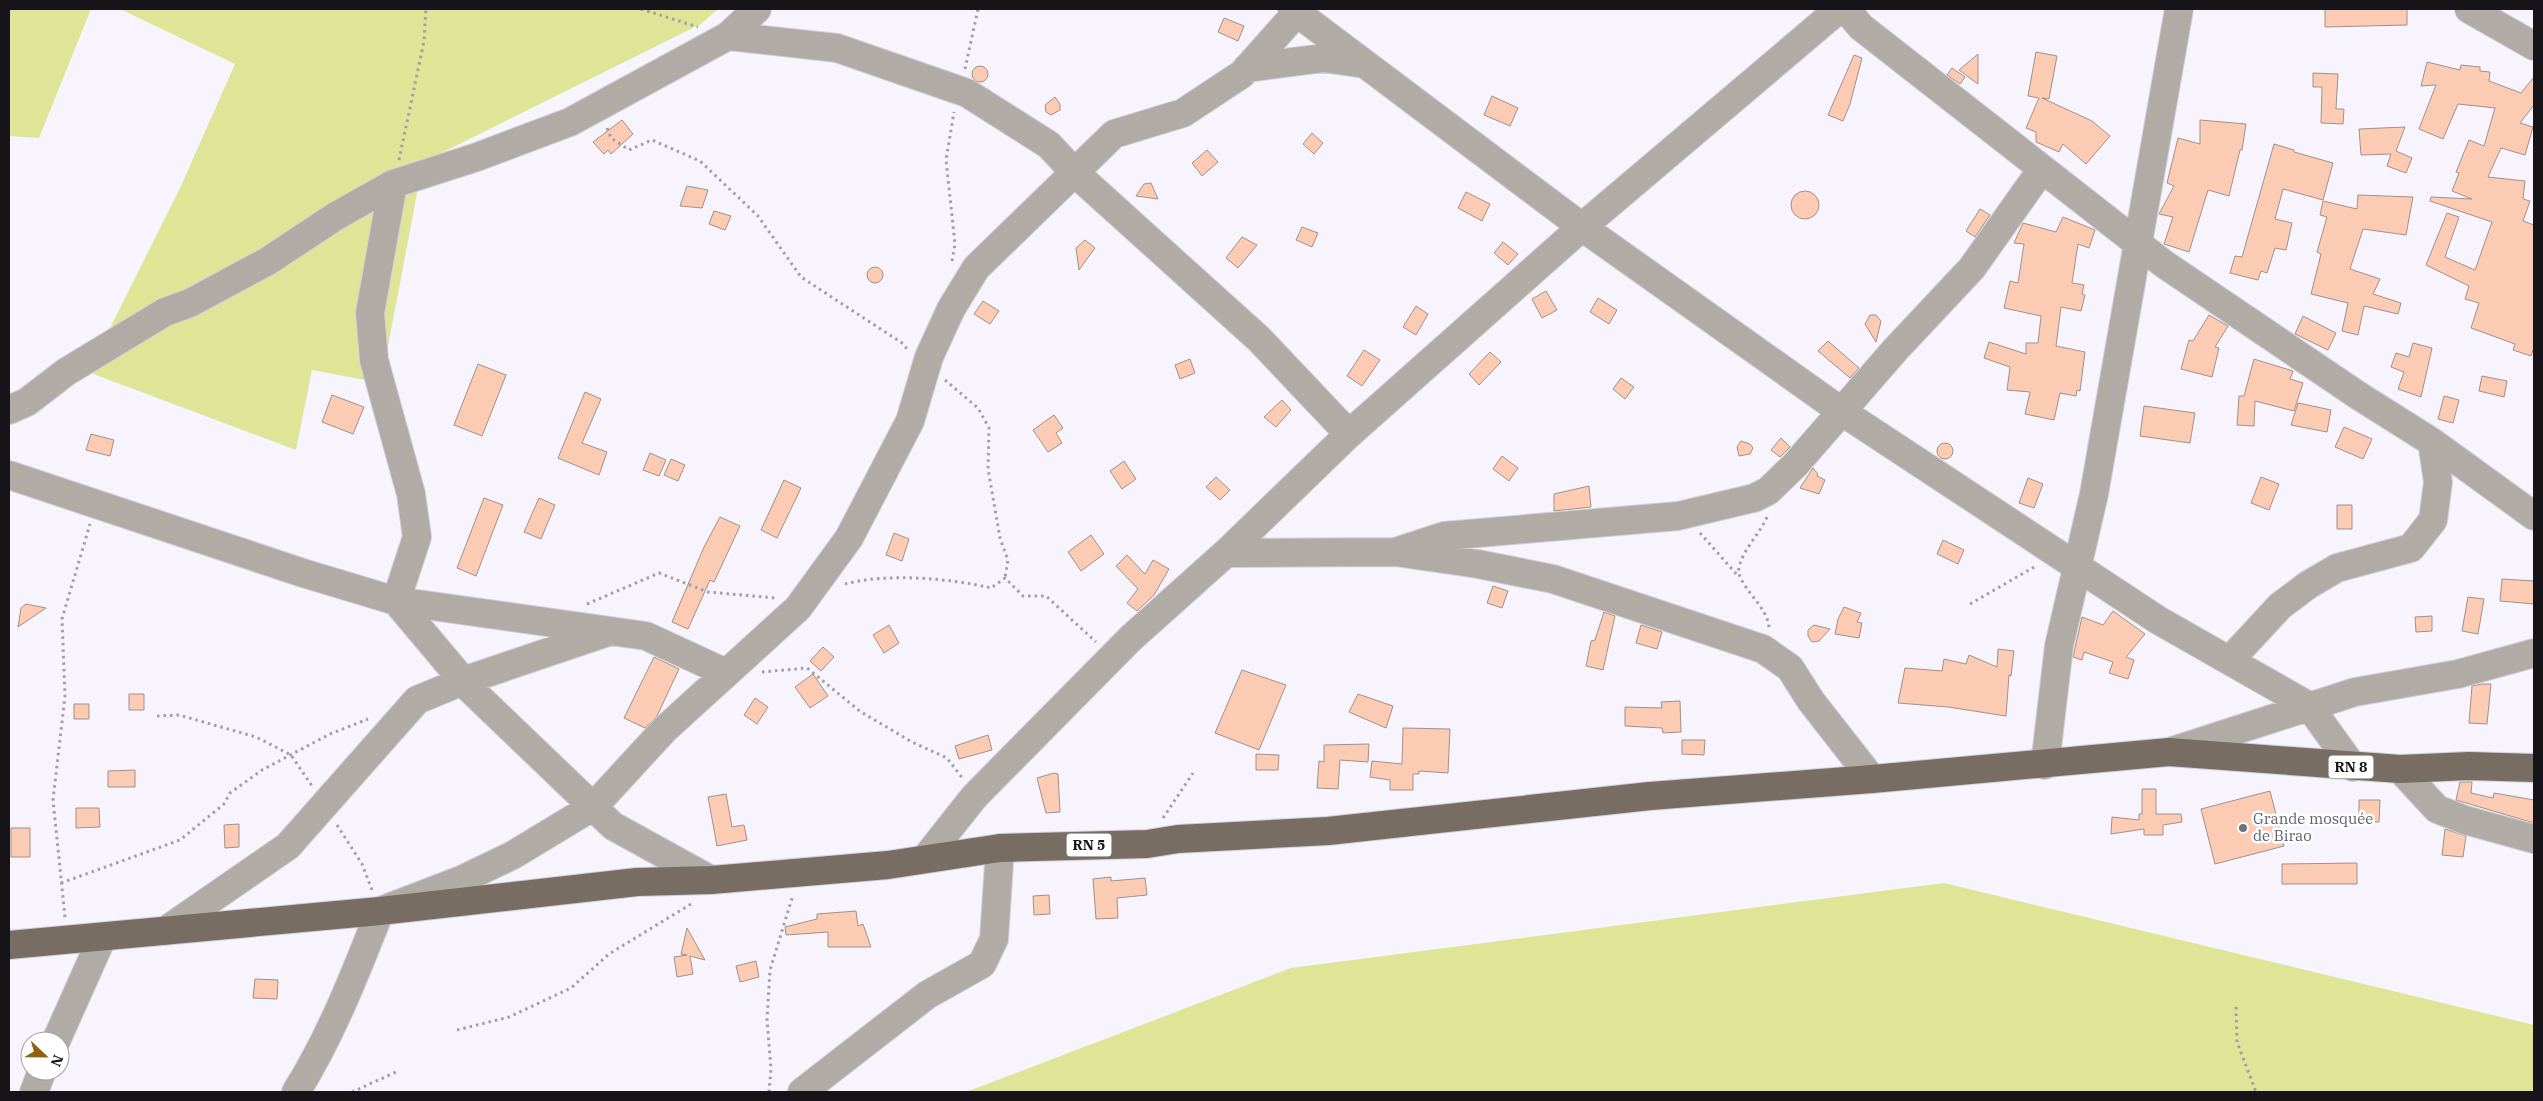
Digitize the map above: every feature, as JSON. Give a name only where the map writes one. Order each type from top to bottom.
[{"type":"main road","name":"RN 5","points":[[9,945],[102,938],[380,911],[637,882],[711,880],[888,865],[1000,848],[1147,844],[1178,839],[1328,831],[1650,796],[1872,779],[2169,752]]},
{"type":"main road","name":"RN 8","points":[[2169,752],[2400,769],[2533,764]]},
{"type":"street","points":[[9,410],[27,402],[66,372],[165,312],[190,303],[268,261],[336,216],[393,184],[486,154],[570,122],[728,36],[757,9]]},
{"type":"street","points":[[925,859],[974,796],[1132,638],[1226,553],[1349,434],[1582,227],[1839,9]]},
{"type":"street","points":[[1846,9],[1861,27],[2164,264],[2254,326],[2432,442],[2534,516]]},
{"type":"street","points":[[2045,764],[2067,558],[2094,494],[2179,9]]},
{"type":"street","points":[[2469,9],[2534,46]]},
{"type":"street","points":[[296,1092],[311,1068],[343,1000],[380,911],[461,880],[513,855],[594,806],[664,730],[798,608],[850,538],[910,421],[925,370],[950,309],[976,268],[1114,134],[1184,113],[1247,68],[1297,10],[1582,227],[1841,411],[2067,558],[2158,620],[2309,706],[2353,767]]},
{"type":"street","points":[[728,36],[837,48],[961,90],[1049,144],[1074,172],[1259,339],[1349,434]]},
{"type":"street","points":[[1247,68],[1324,58],[1367,65]]},
{"type":"street","points":[[1395,552],[1444,536],[1678,516],[1754,498],[1768,491],[1795,465],[1841,411],[1972,268],[2042,169]]},
{"type":"street","points":[[393,184],[370,313],[374,360],[411,494],[417,537],[396,601]]},
{"type":"street","points":[[2230,660],[2280,606],[2308,584],[2337,568],[2411,548],[2433,520],[2438,482],[2432,442]]},
{"type":"street","points":[[9,475],[96,502],[303,573],[396,601],[646,636],[733,668]]},
{"type":"street","points":[[1226,553],[1395,552],[1478,564],[1553,579],[1763,649],[1790,668],[1811,701],[1872,779]]},
{"type":"street","points":[[396,601],[463,681],[613,826],[711,880]]},
{"type":"street","points":[[165,932],[288,846],[418,700],[463,681],[609,632]]},
{"type":"street","points":[[2169,752],[2355,692],[2458,674],[2534,653]]},
{"type":"street","points":[[2400,769],[2437,809],[2465,820],[2534,839]]},
{"type":"street","points":[[802,1092],[927,996],[982,964],[994,940],[1000,848]]},
{"type":"street","points":[[60,1031],[102,938]]},
{"type":"path","points":[[393,184],[424,41],[426,9]]},
{"type":"path","points":[[641,9],[728,36]]},
{"type":"path","points":[[951,270],[955,244],[946,160],[951,123],[961,90],[978,9]]},
{"type":"path","points":[[601,106],[611,138],[629,150],[652,140],[700,161],[758,216],[801,277],[902,343],[925,370],[952,384],[978,408],[989,428],[988,469],[1000,538],[1008,560],[1005,578]]},
{"type":"path","points":[[1740,578],[1738,569],[1745,551],[1760,532],[1767,516],[1768,491]]},
{"type":"path","points":[[67,940],[53,800],[65,696],[62,619],[96,502]]},
{"type":"path","points":[[1678,516],[1693,526],[1740,578],[1761,605],[1769,626],[1763,649]]},
{"type":"path","points":[[1970,604],[2067,558]]},
{"type":"path","points":[[733,668],[761,672],[807,668],[861,712],[912,742],[946,758],[974,796]]},
{"type":"path","points":[[157,716],[179,716],[256,737],[291,755],[362,864],[380,911]]},
{"type":"path","points":[[61,883],[180,840],[224,804],[230,793],[262,770],[330,734],[374,717]]},
{"type":"path","points":[[1147,844],[1193,773]]},
{"type":"path","points":[[769,1092],[771,1069],[767,1020],[770,970],[787,920],[799,872]]},
{"type":"path","points":[[457,1030],[509,1017],[570,988],[609,954],[700,899],[711,880]]},
{"type":"path","points":[[2236,1008],[2237,1042],[2256,1092]]},
{"type":"path","points":[[352,1092],[396,1072]]},
{"type":"green space","points":[[9,9],[91,9],[39,138],[9,136]]},
{"type":"green space","points":[[120,9],[718,9],[701,24],[423,162],[381,383],[312,370],[296,450],[88,372],[181,186],[235,64]]},
{"type":"green space","points":[[1944,883],[2534,1025],[2534,1092],[966,1092],[1291,968]]},
{"type":"building","points":[[2325,9],[2407,9],[2407,25],[2325,27]]},
{"type":"building","points":[[1224,18],[1244,26],[1238,41],[1218,32]]},
{"type":"building","points":[[2036,52],[2057,56],[2049,99],[2042,98],[2092,121],[2110,136],[2086,164],[2063,144],[2059,152],[2036,142],[2036,132],[2026,128],[2039,98],[2028,96]]},
{"type":"building","points":[[1978,54],[1978,84],[1959,70]]},
{"type":"building","points":[[1854,55],[1862,58],[1850,104],[1843,121],[1828,115]]},
{"type":"building","points":[[2427,62],[2460,70],[2461,65],[2480,67],[2480,71],[2490,72],[2489,81],[2521,93],[2534,77],[2534,105],[2520,123],[2533,127],[2525,155],[2501,148],[2488,177],[2525,181],[2523,199],[2530,201],[2523,221],[2534,225],[2534,347],[2531,356],[2513,350],[2515,344],[2471,328],[2479,303],[2465,299],[2469,286],[2426,265],[2447,213],[2459,217],[2445,257],[2475,270],[2492,222],[2430,201],[2431,197],[2472,199],[2452,191],[2459,173],[2456,172],[2469,140],[2484,146],[2495,108],[2458,104],[2443,139],[2419,129],[2436,85],[2421,86]]},
{"type":"building","points":[[977,66],[983,66],[988,71],[986,80],[977,82],[972,77],[972,71]]},
{"type":"building","points":[[1952,68],[1965,77],[1960,84],[1947,75]]},
{"type":"building","points":[[2313,73],[2338,74],[2336,109],[2344,109],[2343,124],[2321,123],[2322,87],[2313,87]]},
{"type":"building","points":[[1492,96],[1518,108],[1510,126],[1484,115]]},
{"type":"building","points":[[1055,97],[1060,104],[1060,110],[1051,115],[1046,112],[1045,105]]},
{"type":"building","points":[[622,120],[633,134],[611,154],[608,150],[604,154],[593,142]]},
{"type":"building","points":[[2200,120],[2246,124],[2242,150],[2240,150],[2229,196],[2208,190],[2189,252],[2164,244],[2173,217],[2159,214],[2174,186],[2167,183],[2178,138],[2200,144]]},
{"type":"building","points":[[2405,127],[2396,151],[2412,158],[2406,173],[2387,166],[2391,154],[2361,155],[2359,129]]},
{"type":"building","points":[[1312,133],[1323,143],[1314,154],[1303,144]]},
{"type":"building","points":[[2274,144],[2333,163],[2323,200],[2283,189],[2275,219],[2292,223],[2286,250],[2275,248],[2267,273],[2261,271],[2258,280],[2230,273],[2235,256],[2242,257]]},
{"type":"building","points":[[1207,150],[1218,162],[1202,176],[1192,163]]},
{"type":"building","points":[[1151,183],[1158,199],[1136,196],[1144,184]]},
{"type":"building","points":[[687,186],[708,190],[702,208],[680,206]]},
{"type":"building","points":[[1805,191],[1815,195],[1819,205],[1815,215],[1805,219],[1795,215],[1791,205],[1795,195]]},
{"type":"building","points":[[1466,192],[1490,204],[1482,221],[1458,208]]},
{"type":"building","points":[[2358,195],[2413,197],[2406,235],[2363,229],[2350,269],[2380,279],[2373,294],[2401,303],[2398,314],[2364,306],[2358,335],[2342,331],[2348,303],[2311,294],[2321,254],[2317,252],[2327,217],[2320,215],[2323,201],[2357,209]]},
{"type":"building","points":[[1980,209],[1990,215],[1975,237],[1966,231]]},
{"type":"building","points":[[714,211],[731,216],[725,230],[709,224]]},
{"type":"building","points":[[2063,217],[2095,230],[2089,248],[2078,244],[2072,283],[2084,285],[2082,294],[2085,295],[2081,311],[2061,307],[2056,346],[2085,352],[2080,391],[2077,390],[2076,396],[2060,393],[2054,420],[2025,414],[2030,392],[2007,390],[2010,367],[1984,358],[1989,342],[2026,354],[2026,343],[2038,343],[2041,316],[2004,308],[2010,281],[2018,283],[2024,244],[2014,243],[2023,223],[2056,232]]},
{"type":"building","points":[[1302,227],[1318,233],[1312,247],[1296,240]]},
{"type":"building","points":[[1242,237],[1257,245],[1238,268],[1226,258]]},
{"type":"building","points":[[1085,240],[1095,248],[1079,270],[1076,248]]},
{"type":"building","points":[[1503,242],[1518,254],[1508,265],[1494,253]]},
{"type":"building","points":[[875,267],[883,275],[875,283],[867,275]]},
{"type":"building","points":[[1546,291],[1557,310],[1542,318],[1532,299]]},
{"type":"building","points":[[1598,298],[1617,310],[1609,324],[1590,312]]},
{"type":"building","points":[[983,301],[999,311],[990,324],[974,314]]},
{"type":"building","points":[[1416,306],[1428,314],[1416,335],[1403,327]]},
{"type":"building","points":[[1870,315],[1876,315],[1881,321],[1876,342],[1865,324]]},
{"type":"building","points":[[2209,315],[2228,326],[2215,347],[2219,348],[2212,377],[2181,369],[2189,340],[2193,341]]},
{"type":"building","points":[[2303,316],[2336,333],[2328,350],[2295,334]]},
{"type":"building","points":[[1828,341],[1859,368],[1850,378],[1818,351]]},
{"type":"building","points":[[2413,343],[2432,348],[2421,397],[2398,389],[2404,372],[2391,367],[2396,353],[2409,357]]},
{"type":"building","points":[[1364,350],[1380,360],[1362,386],[1347,376]]},
{"type":"building","points":[[1490,352],[1501,362],[1479,385],[1469,374]]},
{"type":"building","points":[[1190,359],[1195,373],[1180,379],[1175,365]]},
{"type":"building","points":[[2254,359],[2293,371],[2290,379],[2303,383],[2294,411],[2255,401],[2254,426],[2237,425],[2239,396],[2244,396]]},
{"type":"building","points":[[478,364],[506,375],[482,436],[454,425]]},
{"type":"building","points":[[2482,376],[2507,381],[2504,397],[2479,391]]},
{"type":"building","points":[[1621,378],[1634,387],[1625,399],[1613,389]]},
{"type":"building","points":[[585,392],[601,399],[582,443],[607,452],[599,475],[558,458]]},
{"type":"building","points":[[332,395],[364,407],[353,434],[322,422]]},
{"type":"building","points":[[2444,396],[2459,400],[2453,423],[2438,419]]},
{"type":"building","points":[[1282,400],[1291,410],[1276,427],[1264,417]]},
{"type":"building","points":[[2298,403],[2331,410],[2327,432],[2291,425]]},
{"type":"building","points":[[2144,406],[2195,413],[2190,443],[2140,436]]},
{"type":"building","points":[[1054,415],[1063,428],[1056,433],[1062,443],[1048,452],[1033,430]]},
{"type":"building","points":[[2344,427],[2372,439],[2363,459],[2335,447]]},
{"type":"building","points":[[91,434],[114,440],[110,456],[86,450]]},
{"type":"building","points":[[1781,438],[1790,447],[1780,457],[1771,450]]},
{"type":"building","points":[[1741,441],[1750,444],[1753,448],[1750,454],[1739,456],[1737,447]]},
{"type":"building","points":[[1945,443],[1951,445],[1953,451],[1951,457],[1945,459],[1939,457],[1937,451],[1939,445]]},
{"type":"building","points":[[650,453],[666,460],[659,476],[643,470]]},
{"type":"building","points":[[1502,456],[1518,468],[1509,481],[1493,469]]},
{"type":"building","points":[[671,459],[685,465],[678,481],[664,475]]},
{"type":"building","points":[[1124,461],[1136,479],[1122,489],[1110,471]]},
{"type":"building","points":[[1813,468],[1818,474],[1817,476],[1825,480],[1819,494],[1800,488]]},
{"type":"building","points":[[1216,477],[1230,490],[1220,500],[1206,487]]},
{"type":"building","points":[[2261,477],[2279,484],[2269,510],[2251,503]]},
{"type":"building","points":[[2028,478],[2043,484],[2034,508],[2019,503]]},
{"type":"building","points":[[784,480],[801,488],[777,538],[761,530]]},
{"type":"building","points":[[1589,486],[1591,507],[1554,511],[1554,494]]},
{"type":"building","points":[[484,498],[503,505],[476,576],[457,568]]},
{"type":"building","points":[[539,498],[555,505],[541,539],[524,532]]},
{"type":"building","points":[[2337,505],[2352,505],[2352,529],[2337,529]]},
{"type":"building","points":[[720,517],[740,526],[714,582],[710,580],[688,629],[672,622],[704,547]]},
{"type":"building","points":[[894,533],[909,539],[902,561],[886,555]]},
{"type":"building","points":[[1091,535],[1104,554],[1081,571],[1068,552]]},
{"type":"building","points":[[1943,540],[1964,550],[1958,564],[1937,554]]},
{"type":"building","points":[[1127,555],[1145,574],[1153,560],[1169,569],[1154,595],[1137,611],[1127,603],[1138,589],[1116,566]]},
{"type":"building","points":[[2502,579],[2534,581],[2534,604],[2500,601]]},
{"type":"building","points":[[1493,586],[1508,591],[1502,608],[1487,603]]},
{"type":"building","points":[[2468,597],[2484,599],[2478,634],[2462,631]]},
{"type":"building","points":[[26,604],[46,608],[18,627],[21,608]]},
{"type":"building","points":[[1844,607],[1861,613],[1857,622],[1862,623],[1859,638],[1835,634],[1838,619]]},
{"type":"building","points":[[2113,611],[2145,634],[2126,657],[2134,660],[2128,679],[2109,673],[2113,662],[2084,652],[2082,660],[2073,657],[2082,617],[2103,625]]},
{"type":"building","points":[[1604,612],[1615,616],[1603,670],[1586,666],[1591,641],[1595,640]]},
{"type":"building","points":[[2432,616],[2432,631],[2416,632],[2415,617]]},
{"type":"building","points":[[889,625],[899,643],[884,653],[873,635]]},
{"type":"building","points":[[1641,625],[1662,632],[1657,649],[1636,643]]},
{"type":"building","points":[[1814,625],[1830,629],[1819,641],[1812,642],[1808,636],[1808,630]]},
{"type":"building","points":[[823,647],[834,657],[821,671],[810,661]]},
{"type":"building","points":[[1998,649],[2014,651],[2011,676],[2009,675],[2006,716],[1948,707],[1898,703],[1905,668],[1942,671],[1944,659],[1966,664],[1969,655],[1997,667]]},
{"type":"building","points":[[654,657],[679,669],[657,716],[645,728],[624,718]]},
{"type":"building","points":[[1242,670],[1286,685],[1259,750],[1215,733]]},
{"type":"building","points":[[813,674],[828,696],[810,708],[795,687]]},
{"type":"building","points":[[2491,684],[2487,724],[2469,723],[2472,686]]},
{"type":"building","points":[[129,694],[144,694],[144,710],[129,710]]},
{"type":"building","points":[[1358,694],[1393,706],[1386,728],[1349,712]]},
{"type":"building","points":[[755,698],[768,707],[757,724],[744,715]]},
{"type":"building","points":[[1680,701],[1681,732],[1663,733],[1662,728],[1625,726],[1625,707],[1662,708],[1661,702]]},
{"type":"building","points":[[74,704],[89,704],[89,719],[74,719]]},
{"type":"building","points":[[1403,728],[1450,729],[1448,773],[1419,771],[1419,774],[1413,774],[1413,790],[1390,790],[1390,780],[1370,777],[1372,761],[1402,764]]},
{"type":"building","points":[[988,735],[992,750],[959,759],[955,746]]},
{"type":"building","points":[[1682,740],[1705,740],[1704,755],[1682,754]]},
{"type":"building","points":[[1369,744],[1368,762],[1340,760],[1338,789],[1317,788],[1319,761],[1324,762],[1324,745]]},
{"type":"building","points":[[1256,754],[1279,755],[1278,770],[1256,770]]},
{"type":"building","points":[[135,770],[135,787],[108,787],[108,771]]},
{"type":"building","points":[[1054,773],[1058,774],[1060,812],[1046,813],[1037,778]]},
{"type":"building","points":[[2460,782],[2472,782],[2471,793],[2493,798],[2494,793],[2534,800],[2534,823],[2456,800]]},
{"type":"building","points":[[2142,789],[2156,789],[2156,814],[2181,814],[2182,822],[2163,825],[2163,835],[2144,835],[2144,829],[2111,834],[2112,817],[2139,820],[2139,814],[2142,814]]},
{"type":"building","points":[[2270,791],[2284,846],[2215,864],[2201,809]]},
{"type":"building","points":[[726,794],[732,827],[744,825],[747,840],[717,846],[708,797]]},
{"type":"building","points":[[2359,800],[2380,800],[2379,822],[2359,822]]},
{"type":"building","points":[[76,808],[99,808],[100,827],[76,828]]},
{"type":"building","points":[[239,824],[239,847],[225,848],[224,825]]},
{"type":"building","points":[[11,828],[30,828],[30,857],[11,857]]},
{"type":"building","points":[[2445,829],[2466,836],[2463,857],[2442,855]]},
{"type":"building","points":[[2357,863],[2357,884],[2282,884],[2282,864]]},
{"type":"building","points":[[1111,877],[1111,881],[1145,878],[1147,895],[1117,898],[1118,918],[1096,919],[1093,879]]},
{"type":"building","points":[[1049,895],[1050,914],[1034,915],[1033,896]]},
{"type":"building","points":[[856,911],[858,926],[863,924],[871,947],[828,947],[828,932],[786,935],[785,927],[817,919],[817,914]]},
{"type":"building","points":[[687,928],[705,960],[690,956],[693,974],[677,977],[674,957],[687,955],[681,954]]},
{"type":"building","points":[[756,961],[759,977],[740,982],[736,966]]},
{"type":"building","points":[[255,979],[278,980],[277,999],[253,998]]},
{"type":"place","name":"Grande mosquée de Birao","points":[[2243,828]]}]
